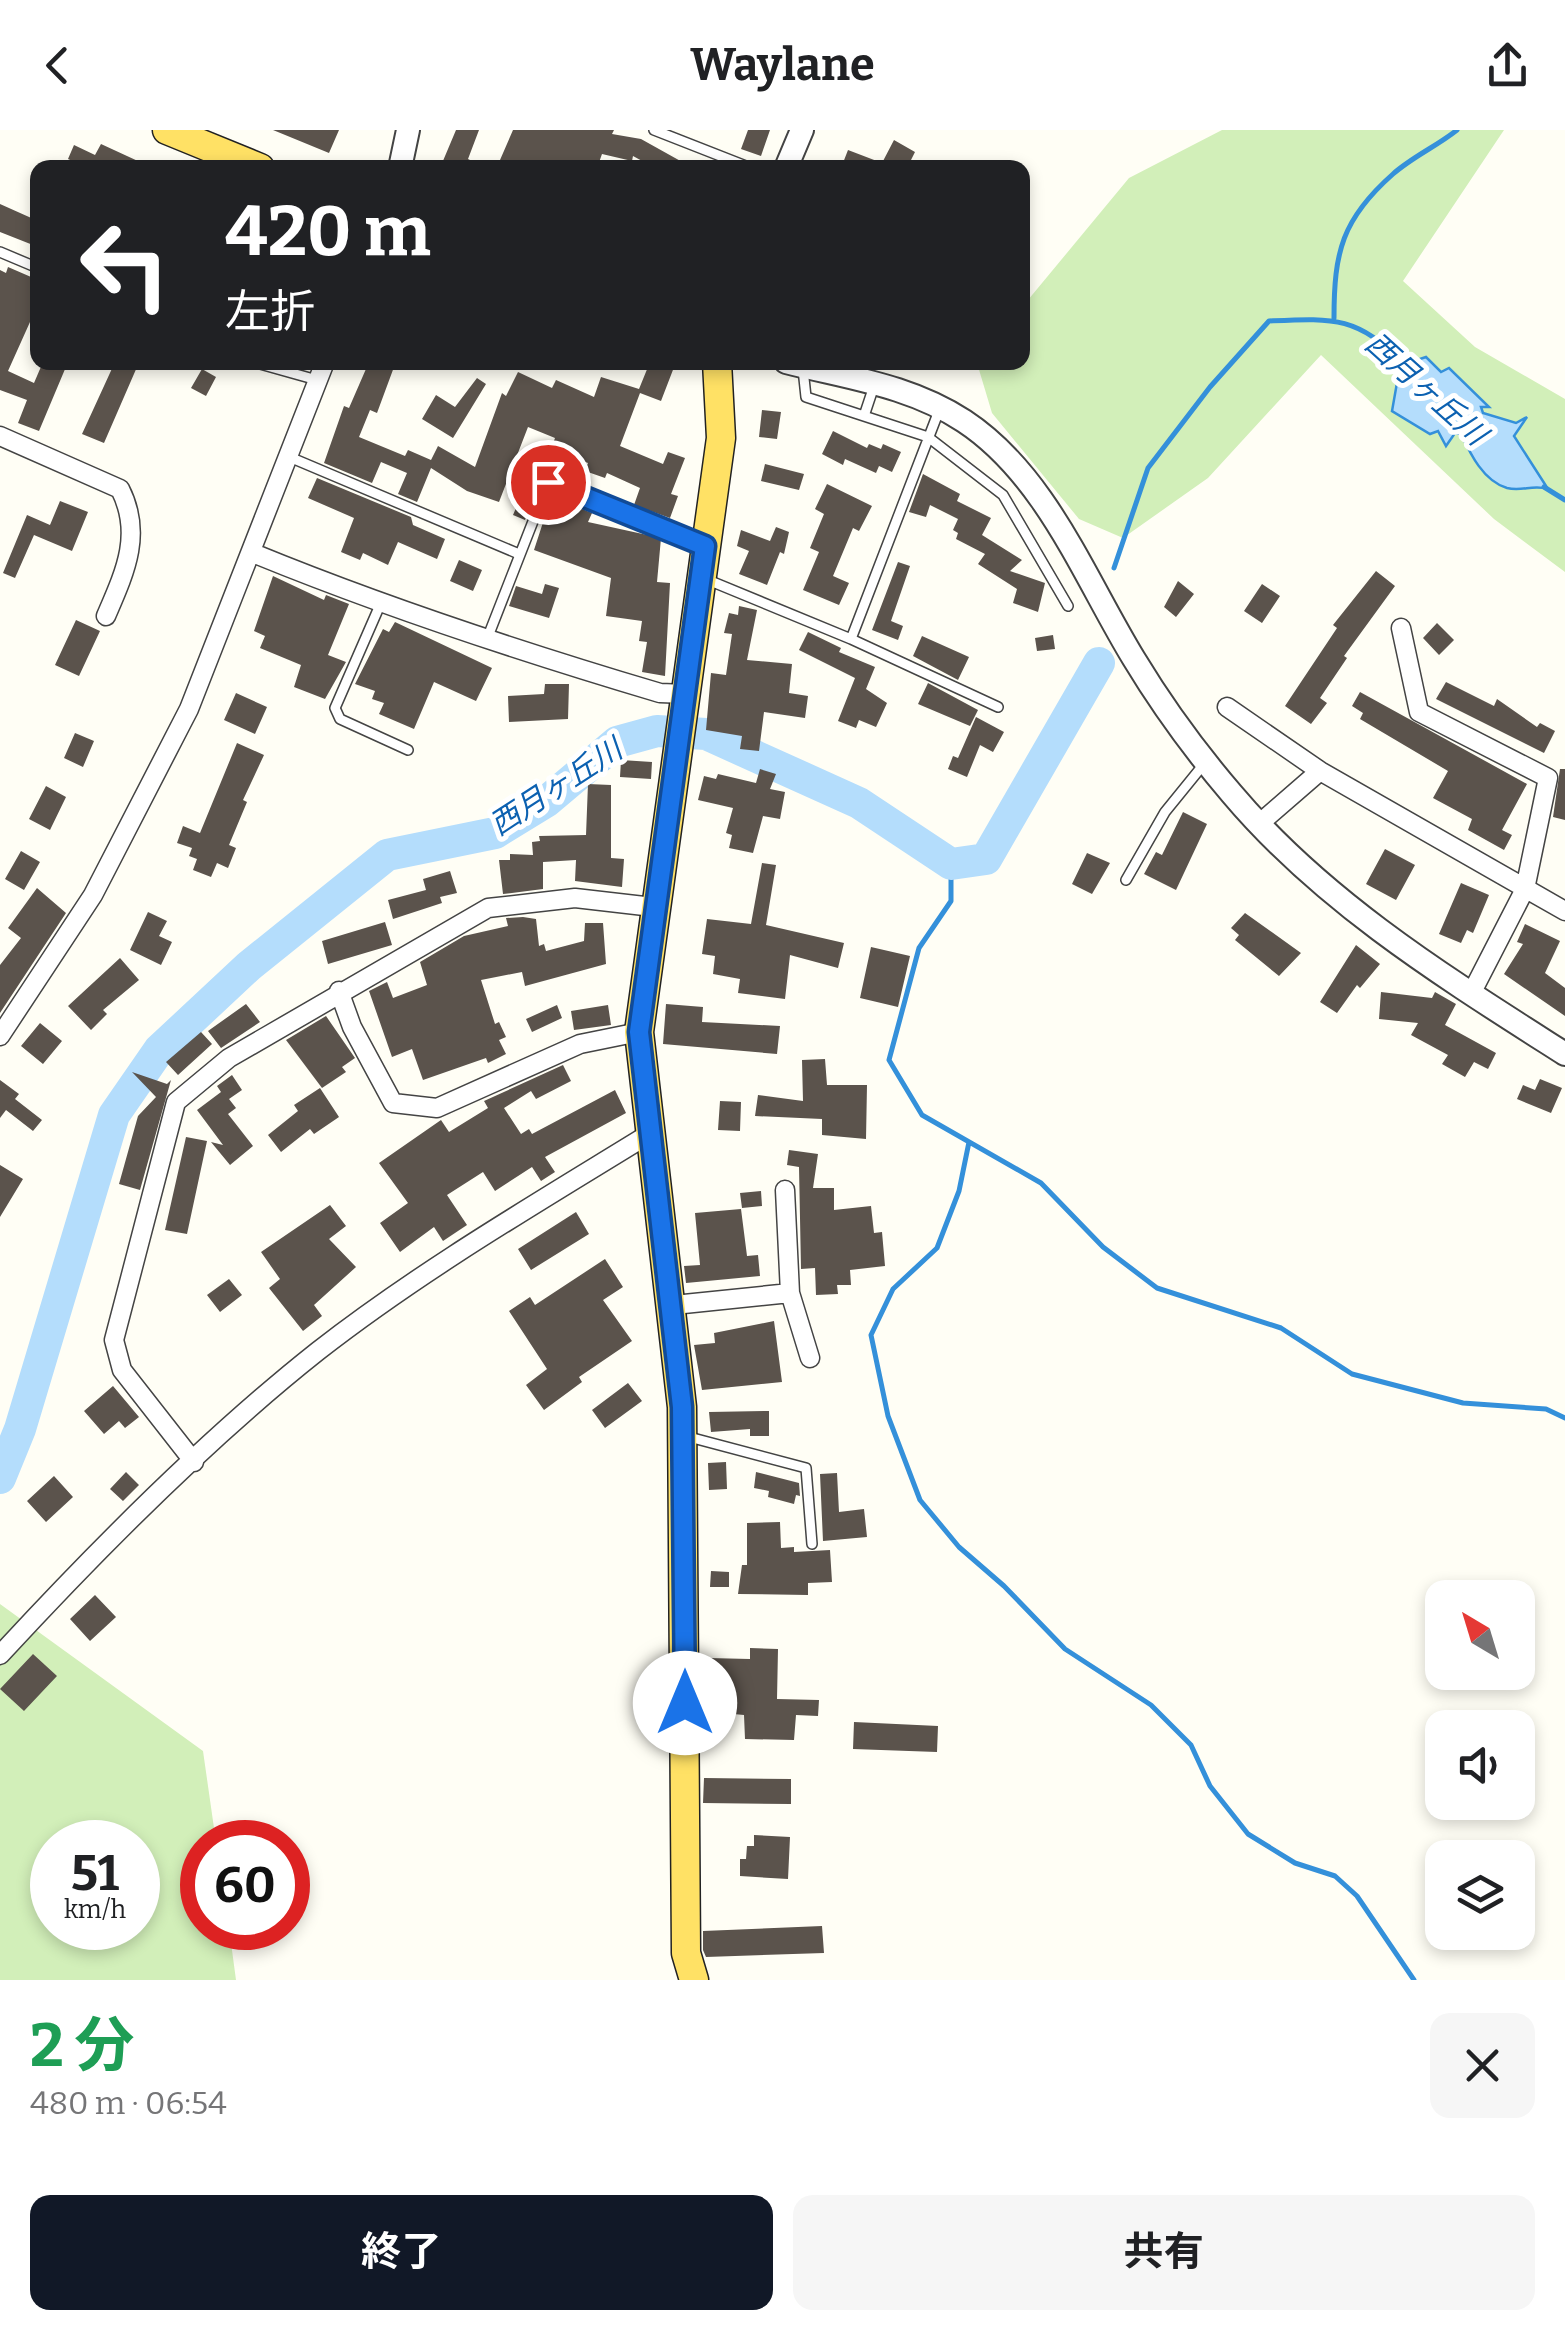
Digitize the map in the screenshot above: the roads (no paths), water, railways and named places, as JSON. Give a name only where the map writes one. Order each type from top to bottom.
[{"type":"main road","points":[[167,130],[240,160]]},
{"type":"main road","points":[[694,1980],[686,1953],[683,1436],[674,1305],[649,1134],[639,1032],[721,438],[718,370]]},
{"type":"street","points":[[402,160],[408,130]]},
{"type":"street","points":[[789,160],[802,130]]},
{"type":"street","points":[[825,370],[876,380],[940,408],[985,437],[1024,478],[1133,658],[1205,762],[1258,824],[1362,919],[1565,1054]]},
{"type":"street","points":[[0,1036],[94,895],[189,709],[321,371]]},
{"type":"street","points":[[0,436],[120,489],[134,530],[125,572],[106,616]]},
{"type":"street","points":[[252,553],[380,605],[660,693],[684,706]]},
{"type":"street","points":[[1402,628],[1419,712],[1548,778],[1525,889],[1471,994]]},
{"type":"street","points":[[1228,707],[1320,771],[1565,911]]},
{"type":"street","points":[[1258,824],[1320,771]]},
{"type":"street","points":[[194,1462],[122,1370],[114,1340],[176,1102],[229,1058],[339,990],[488,908],[575,898],[654,907]]},
{"type":"street","points":[[339,990],[352,1026],[393,1103],[437,1108],[580,1044],[639,1032]]},
{"type":"street","points":[[0,1655],[258,1401],[335,1339],[410,1285],[649,1134]]},
{"type":"street","points":[[784,1190],[790,1292],[810,1358]]},
{"type":"street","points":[[674,1305],[790,1292]]},
{"type":"lane","points":[[654,130],[731,160]]},
{"type":"lane","points":[[0,252],[30,265]]},
{"type":"lane","points":[[796,370],[806,397],[928,436],[1003,494],[1068,606]]},
{"type":"lane","points":[[865,413],[876,380]]},
{"type":"lane","points":[[851,639],[940,408]]},
{"type":"lane","points":[[287,456],[520,554]]},
{"type":"lane","points":[[1003,494],[1024,478]]},
{"type":"lane","points":[[486,641],[548,482],[705,546]]},
{"type":"lane","points":[[701,577],[851,639],[998,707]]},
{"type":"lane","points":[[380,605],[335,708],[340,719],[408,750]]},
{"type":"lane","points":[[1126,880],[1165,812],[1205,762]]},
{"type":"lane","points":[[683,1436],[806,1468],[812,1544]]},
{"type":"water","points":[[1412,355],[1417,360],[1426,357],[1441,372],[1449,368],[1489,407],[1481,407],[1483,413],[1516,423],[1527,417],[1514,436],[1548,489],[1512,489],[1499,484],[1478,466],[1461,434],[1455,433],[1446,446],[1438,431],[1430,434],[1392,411],[1401,360]]},
{"type":"waterway","points":[[1334,318],[1339,255],[1362,206],[1393,174],[1457,130]]},
{"type":"waterway","name":"西月ヶ丘川","points":[[1114,568],[1148,468],[1210,387],[1269,321],[1343,323],[1372,337],[1405,364]]},
{"type":"waterway","name":"西月ヶ丘川","points":[[1544,487],[1565,500]]},
{"type":"waterway","name":"西月ヶ丘川","points":[[0,1478],[20,1429],[114,1115],[159,1050],[249,966],[387,855],[495,833],[547,801],[617,742],[657,731],[706,734],[859,803],[951,864],[986,859],[1099,663]]},
{"type":"waterway","points":[[951,864],[951,901],[919,948],[889,1060],[922,1115],[1041,1183],[1103,1247],[1157,1288],[1281,1328],[1352,1374],[1463,1403],[1546,1409],[1565,1418]]},
{"type":"waterway","points":[[969,1142],[959,1191],[937,1248],[893,1289],[871,1335],[888,1416],[920,1500],[959,1547],[1004,1586],[1065,1649],[1151,1705],[1191,1745],[1210,1786],[1248,1834],[1295,1863],[1335,1876],[1357,1896],[1414,1980]]}]
